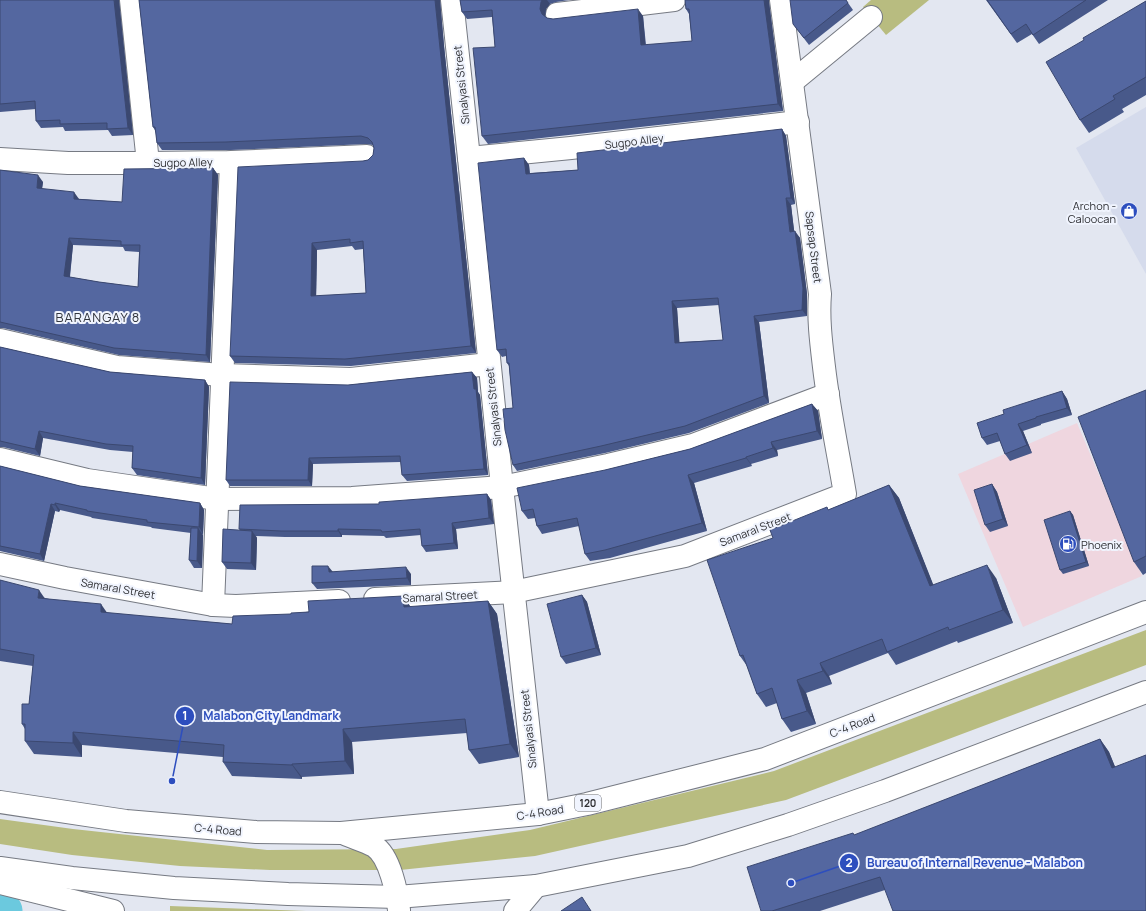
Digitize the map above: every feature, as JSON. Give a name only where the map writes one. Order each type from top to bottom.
[{"type":"main road","points":[[131,0],[148,163]]},
{"type":"main road","name":"Sinalyasi Street","points":[[452,0],[513,592],[538,814]]},
{"type":"main road","points":[[557,14],[674,0]]},
{"type":"main road","name":"Sapsap Street","points":[[781,0],[820,294],[820,329],[828,394],[845,494]]},
{"type":"main road","points":[[792,82],[871,17]]},
{"type":"main road","name":"Sugpo Alley","points":[[469,158],[798,122]]},
{"type":"main road","name":"Sugpo Alley","points":[[0,159],[68,163],[148,163],[231,162],[367,156]]},
{"type":"main road","points":[[213,605],[231,162]]},
{"type":"main road","points":[[0,340],[117,367],[222,375],[350,379],[489,364]]},
{"type":"main road","points":[[0,458],[86,480],[217,499],[352,498],[502,487],[608,465],[693,445],[828,394]]},
{"type":"main road","name":"Samaral Street","points":[[0,564],[65,578],[213,605],[236,606],[513,592],[685,556],[845,494]]},
{"type":"main road","name":"C-4 Road","points":[[0,802],[126,821],[256,832],[341,833],[538,814],[587,804],[765,759],[1146,612]]},
{"type":"main road","points":[[0,868],[72,878],[174,888],[288,894],[398,904],[536,886],[688,856],[788,825],[885,791],[1146,692]]},
{"type":"main road","points":[[341,833],[376,847],[392,874],[398,904]]},
{"type":"main road","points":[[0,883],[113,911]]},
{"type":"main road","points":[[515,911],[536,886]]},
{"type":"shaded area","name":"Archon - Caloocan","points":[[1146,107],[1146,274],[1076,148]]},
{"type":"shaded area","points":[[1077,423],[1142,576],[1023,627],[958,474]]},
{"type":"green space","points":[[871,0],[929,0],[886,35],[863,7]]},
{"type":"green space","points":[[1146,630],[1146,665],[786,800],[535,856],[400,870],[270,870],[180,866],[72,855],[0,844],[0,819],[73,829],[267,850],[396,849],[530,830],[774,771]]},
{"type":"green space","points":[[170,906],[306,911],[170,911]]},
{"type":"building","points":[[0,0],[114,0],[128,128],[107,129],[107,123],[60,124],[60,120],[36,121],[35,101],[0,104]]},
{"type":"building","points":[[139,0],[435,0],[471,346],[345,359],[230,356],[238,167],[363,161],[368,160],[373,155],[374,148],[372,142],[368,138],[361,136],[226,142],[157,143],[155,127],[153,127]],"holes":[[[350,239],[350,243],[363,241],[366,293],[311,296],[312,243]]]},
{"type":"building","points":[[460,0],[542,0],[540,9],[542,14],[547,18],[553,19],[638,9],[641,45],[692,41],[689,9],[686,9],[685,0],[764,0],[778,104],[482,136],[473,48],[495,47],[492,10],[462,12]]},
{"type":"building","points":[[790,0],[846,0],[848,3],[804,38],[793,24]]},
{"type":"building","points":[[987,0],[1086,0],[1033,35],[1026,24],[1011,34]]},
{"type":"building","points":[[1146,1],[1146,77],[1113,96],[1115,99],[1080,120],[1046,62],[1084,40],[1083,38]]},
{"type":"building","points":[[782,129],[791,198],[786,198],[790,232],[795,231],[803,288],[802,310],[754,316],[764,396],[685,426],[513,465],[505,430],[503,409],[513,408],[509,363],[507,363],[506,349],[497,350],[478,163],[524,158],[526,174],[578,170],[577,153]],"holes":[[[718,298],[723,340],[675,343],[672,301]]]},
{"type":"building","points":[[213,168],[206,355],[114,348],[0,322],[0,170],[38,175],[37,188],[74,192],[74,199],[122,202],[124,169]],"holes":[[[69,238],[121,241],[121,245],[140,245],[138,287],[64,276]]]},
{"type":"building","points":[[0,347],[110,372],[205,380],[201,478],[132,468],[133,446],[106,444],[39,431],[35,449],[0,441]]},
{"type":"building","points":[[472,372],[474,389],[476,389],[484,469],[402,475],[400,456],[309,458],[308,480],[226,480],[230,382],[348,385]]},
{"type":"building","points":[[1146,390],[1146,556],[1134,562],[1078,417]]},
{"type":"building","points":[[1062,391],[1067,408],[1018,424],[1027,445],[1005,454],[997,433],[982,438],[977,423],[1004,414],[1003,410]]},
{"type":"building","points":[[812,404],[817,431],[771,442],[773,448],[746,458],[688,475],[702,523],[605,550],[585,554],[577,518],[537,526],[533,509],[522,511],[517,488],[605,470],[690,449]]},
{"type":"building","points":[[0,466],[80,486],[200,503],[199,527],[147,522],[147,520],[87,511],[55,503],[55,505],[51,504],[40,554],[0,546]]},
{"type":"building","points":[[992,484],[1003,519],[985,525],[974,490]]},
{"type":"building","points":[[889,485],[930,586],[987,565],[1003,610],[949,630],[948,627],[887,652],[882,639],[820,663],[823,671],[797,680],[807,711],[782,719],[772,688],[757,694],[743,655],[740,656],[707,560],[773,538],[770,530],[827,507],[828,510]]},
{"type":"building","points":[[487,494],[489,518],[452,523],[454,543],[422,546],[420,529],[382,532],[381,530],[338,529],[338,531],[281,531],[239,529],[240,505],[379,504],[379,502]]},
{"type":"building","name":"Phoenix","points":[[1070,511],[1086,562],[1060,570],[1044,520]]},
{"type":"building","points":[[191,528],[198,528],[197,561],[189,560]]},
{"type":"building","points":[[223,529],[252,531],[251,563],[222,562]]},
{"type":"building","points":[[312,566],[328,566],[329,572],[406,567],[407,578],[312,583]]},
{"type":"building","points":[[0,580],[39,590],[38,598],[101,604],[101,612],[232,624],[233,616],[309,612],[308,601],[403,596],[404,607],[488,601],[510,744],[469,750],[465,719],[343,729],[345,761],[292,765],[223,762],[224,745],[73,732],[73,743],[25,741],[25,724],[22,724],[22,704],[29,704],[34,655],[0,649]]},
{"type":"building","points":[[582,595],[596,648],[561,657],[547,604]]},
{"type":"building","points":[[1100,739],[1112,768],[1146,755],[1146,911],[893,911],[880,877],[772,911],[761,911],[747,867],[853,833],[854,835]]},
{"type":"building","points":[[582,897],[591,911],[561,911]]},
{"type":"place","name":"Archon - Caloocan","points":[[1129,211]]},
{"type":"place","name":"Phoenix","points":[[1068,544]]},
{"type":"place","name":"Malabon City Landmark","points":[[172,781]]},
{"type":"place","name":"Bureau of Internal Revenue - Malabon","points":[[791,883]]},
{"type":"district","name":"BARANGAY 8","points":[[98,317]]}]
